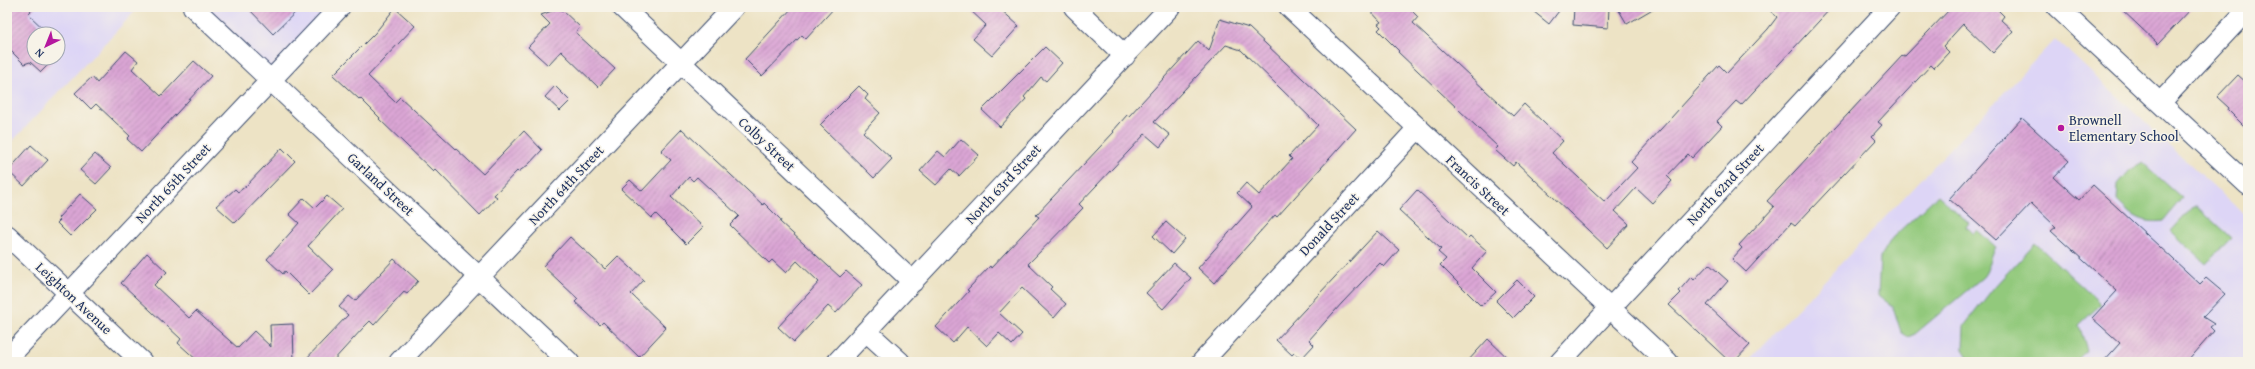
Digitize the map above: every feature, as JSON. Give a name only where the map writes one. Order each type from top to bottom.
[{"type":"street","name":"Garland Street","points":[[193,7],[569,362]]},
{"type":"street","name":"North 65th Street","points":[[7,359],[340,7]]},
{"type":"street","name":"Colby Street","points":[[622,7],[912,282]]},
{"type":"street","name":"North 64th Street","points":[[399,362],[734,7]]},
{"type":"street","points":[[1074,7],[1125,56]]},
{"type":"street","name":"North 63rd Street","points":[[837,362],[1170,7]]},
{"type":"street","name":"Francis Street","points":[[1289,7],[1668,362]]},
{"type":"street","name":"North 62nd Street","points":[[1560,362],[1890,7]]},
{"type":"street","points":[[2057,7],[2248,185]]},
{"type":"street","points":[[2160,103],[2248,9]]},
{"type":"street","name":"Donald Street","points":[[1202,362],[1418,128]]},
{"type":"street","name":"Leighton Avenue","points":[[7,235],[142,362]]},
{"type":"street","points":[[866,331],[900,362]]},
{"type":"shaded area","points":[[7,7],[139,7],[7,147]]},
{"type":"shaded area","points":[[203,7],[331,7],[271,71]]},
{"type":"shaded area","name":"Brownell Elementary School","points":[[2055,39],[2248,218],[2247,362],[1747,362]]},
{"type":"green space","points":[[2143,163],[2182,198],[2163,221],[2156,222],[2143,220],[2132,214],[2117,201],[2118,184],[2130,170]]},
{"type":"green space","points":[[1938,195],[1969,223],[1966,227],[1973,234],[1977,230],[1996,247],[1983,277],[1915,334],[1908,337],[1901,332],[1893,307],[1878,295],[1880,258],[1892,238]]},
{"type":"green space","points":[[2195,205],[2231,238],[2206,264],[2171,231]]},
{"type":"green space","points":[[2035,243],[2101,304],[2079,325],[2087,350],[2075,362],[1971,362],[1963,349],[1964,326],[1995,286]]},
{"type":"building","points":[[7,7],[35,7],[28,14],[41,26],[26,26],[26,63],[24,64],[7,47]]},
{"type":"building","points":[[247,7],[301,7],[273,34]]},
{"type":"building","points":[[793,7],[835,7],[806,39],[802,35],[762,76],[745,59]]},
{"type":"building","points":[[967,7],[998,7],[1019,26],[992,56],[973,39],[986,25]]},
{"type":"building","points":[[1367,7],[1408,7],[1418,17],[1413,23],[1513,116],[1524,104],[1563,141],[1552,153],[1605,202],[1637,168],[1631,162],[1719,65],[1727,73],[1768,29],[1777,17],[1766,7],[1832,7],[1741,105],[1736,101],[1717,121],[1722,126],[1692,158],[1688,154],[1667,176],[1672,181],[1652,203],[1636,188],[1615,211],[1629,224],[1607,248],[1516,162],[1513,166],[1495,150],[1498,147],[1398,52],[1399,51],[1378,30],[1381,27],[1378,24],[1381,22]]},
{"type":"building","points":[[1528,7],[1562,7],[1549,24]]},
{"type":"building","points":[[1574,7],[1609,7],[1608,28],[1573,25]]},
{"type":"building","points":[[1617,7],[1656,7],[1627,24]]},
{"type":"building","points":[[1952,7],[1995,7],[2004,16],[2001,20],[2013,31],[1993,53],[1963,24],[1943,46],[1949,52],[1934,68],[1931,65],[1878,122],[1882,125],[1872,136],[1876,140],[1795,226],[1791,223],[1746,272],[1732,259],[1742,248],[1739,245],[1774,207],[1767,201],[1903,55],[1905,56]]},
{"type":"building","points":[[2119,7],[2193,7],[2158,44]]},
{"type":"building","points":[[395,8],[415,26],[368,76],[395,102],[400,97],[483,174],[524,131],[542,150],[528,165],[518,172],[517,171],[494,195],[497,197],[480,215],[435,169],[433,171],[379,119],[380,118],[360,98],[359,99],[333,75],[375,33]]},
{"type":"building","points":[[557,9],[562,10],[580,27],[576,32],[577,34],[615,69],[598,87],[561,51],[548,65],[528,47],[550,24],[541,15]]},
{"type":"building","points":[[1220,19],[1249,28],[1356,129],[1277,217],[1275,215],[1214,283],[1198,268],[1252,207],[1237,193],[1246,183],[1259,195],[1292,159],[1289,156],[1318,125],[1241,50],[1226,45],[1154,122],[1170,135],[1160,147],[1145,134],[1079,204],[1083,208],[1028,264],[1052,287],[1050,289],[1066,304],[1054,318],[1022,288],[999,313],[1022,334],[1012,345],[999,333],[987,346],[967,327],[953,343],[936,327],[969,291],[967,290],[990,266],[991,268],[1039,217],[1036,215],[1114,132],[1113,131],[1127,115],[1129,116],[1198,41],[1209,51]]},
{"type":"building","points":[[1045,47],[1062,63],[1046,81],[1041,77],[1024,97],[1026,99],[1000,127],[982,110]]},
{"type":"building","points":[[126,51],[138,61],[132,69],[161,96],[194,61],[211,76],[141,152],[127,139],[130,136],[96,104],[91,109],[75,93],[92,77],[97,83]]},
{"type":"building","points":[[34,66],[47,66],[41,72]]},
{"type":"building","points":[[2238,75],[2248,84],[2248,130],[2228,110],[2229,108],[2217,97]]},
{"type":"building","points":[[555,86],[570,101],[560,111],[545,97]]},
{"type":"building","points":[[859,86],[868,95],[865,99],[880,113],[863,132],[892,159],[874,178],[820,125]]},
{"type":"building","points":[[2022,118],[2069,161],[2054,177],[2079,200],[2093,185],[2200,284],[2206,278],[2225,294],[2203,317],[2214,324],[2210,327],[2214,331],[2187,362],[2103,362],[2120,343],[2092,318],[2117,291],[2051,231],[2056,227],[2031,203],[1996,240],[1949,199]]},
{"type":"building","points":[[682,129],[763,205],[764,203],[781,220],[780,222],[840,277],[846,271],[862,285],[836,313],[828,306],[794,342],[778,327],[819,282],[797,261],[786,273],[772,260],[769,263],[730,225],[739,216],[697,177],[693,181],[689,177],[671,197],[703,227],[686,244],[656,214],[652,218],[621,189],[630,180],[642,191],[671,160],[661,151]]},
{"type":"building","points":[[961,139],[979,155],[959,176],[951,169],[936,185],[920,171],[938,151],[945,157]]},
{"type":"building","points":[[31,145],[48,160],[24,186],[8,171]]},
{"type":"building","points":[[282,148],[295,161],[235,223],[216,206],[235,189],[238,192],[246,186]]},
{"type":"building","points":[[95,154],[111,168],[96,184],[80,170]]},
{"type":"building","points":[[1417,190],[1468,238],[1470,236],[1487,251],[1472,268],[1496,292],[1481,306],[1440,265],[1446,259],[1438,252],[1441,249],[1399,210]]},
{"type":"building","points":[[80,194],[97,209],[70,236],[57,223],[60,220],[58,218]]},
{"type":"building","points":[[327,196],[342,209],[308,246],[333,270],[309,295],[285,271],[283,274],[267,259],[299,223],[289,214],[304,198],[315,208]]},
{"type":"building","points":[[1166,222],[1185,239],[1172,254],[1153,236]]},
{"type":"building","points":[[1378,231],[1399,250],[1384,267],[1380,263],[1342,303],[1309,340],[1314,345],[1301,359],[1294,353],[1292,355],[1276,340]]},
{"type":"building","points":[[570,237],[605,269],[618,256],[644,280],[631,294],[666,328],[639,357],[603,322],[600,325],[575,302],[578,299],[543,266]]},
{"type":"building","points":[[147,253],[167,272],[154,285],[189,318],[196,311],[238,348],[254,331],[271,347],[270,325],[293,324],[294,362],[199,362],[178,343],[181,339],[121,283]]},
{"type":"building","points":[[394,259],[418,281],[407,294],[404,292],[374,325],[370,321],[332,362],[303,362],[348,315],[339,307],[349,296],[355,301]]},
{"type":"building","points":[[1174,263],[1191,278],[1163,309],[1146,293]]},
{"type":"building","points":[[1709,264],[1728,281],[1707,305],[1750,345],[1734,362],[1730,362],[1669,305],[1681,293],[1679,291],[1691,277],[1694,280]]},
{"type":"building","points":[[1517,280],[1534,297],[1513,318],[1496,301]]},
{"type":"building","points":[[1488,339],[1512,362],[1467,362]]},
{"type":"place","name":"Brownell Elementary School","points":[[2061,128]]}]
